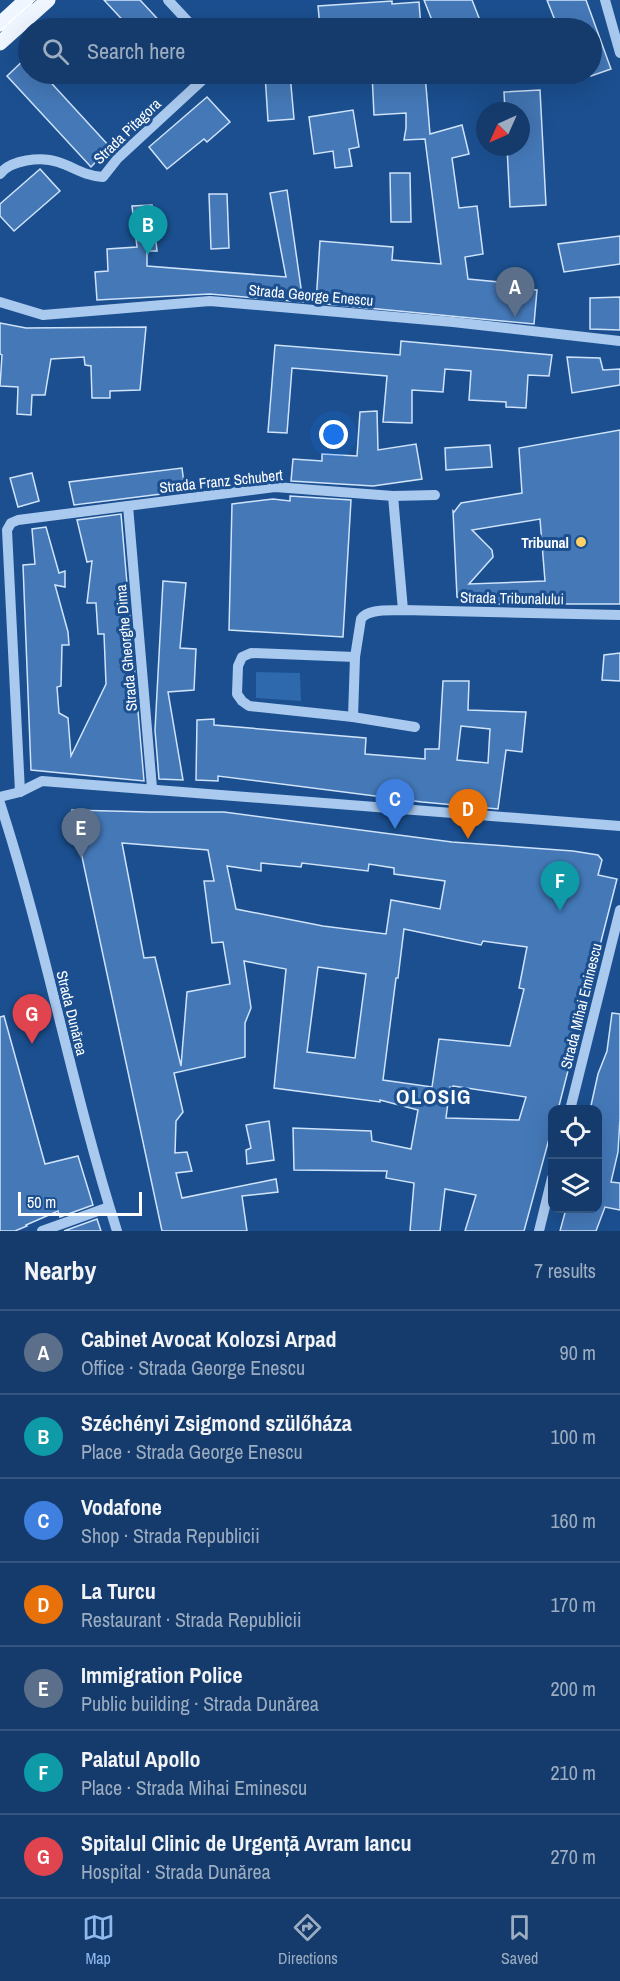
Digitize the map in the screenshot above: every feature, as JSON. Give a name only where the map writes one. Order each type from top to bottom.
[{"type":"main road","points":[[0,24],[26,0]]},
{"type":"main road","points":[[28,18],[48,0]]},
{"type":"main road","points":[[0,43],[18,27]]},
{"type":"street","points":[[168,0],[185,18]]},
{"type":"street","points":[[605,0],[618,39],[620,53]]},
{"type":"street","name":"Strada Pitagora","points":[[0,174],[3,170],[24,160],[55,160],[88,176],[103,177],[118,158],[198,84]]},
{"type":"street","name":"Strada George Enescu","points":[[0,302],[43,315],[210,302],[453,322],[620,341]]},
{"type":"street","name":"Strada Franz Schubert","points":[[20,792],[7,530],[11,523],[18,520],[275,487],[393,496],[435,495]]},
{"type":"street","points":[[393,496],[403,610]]},
{"type":"street","name":"Strada Gheorghe Dima","points":[[128,506],[152,788]]},
{"type":"street","name":"Strada Tribunalului","points":[[355,657],[361,619],[363,615],[370,613],[403,610],[620,615]]},
{"type":"street","points":[[353,717],[355,657],[251,653],[242,657],[238,666],[237,694],[249,706],[353,717],[415,727]]},
{"type":"street","points":[[0,797],[20,792],[42,781],[620,826]]},
{"type":"street","name":"Strada Dunărea","points":[[0,803],[29,901],[93,1152],[117,1231]]},
{"type":"street","name":"Strada Mihai Eminescu","points":[[571,1105],[620,910]]},
{"type":"street","points":[[539,1231],[548,1194]]},
{"type":"street","points":[[42,1231],[109,1207]]},
{"type":"shaded area","points":[[256,672],[300,673],[301,701],[256,698]]},
{"type":"building","points":[[104,0],[140,0],[157,18],[121,18]]},
{"type":"building","points":[[424,0],[472,0],[479,18],[431,18]]},
{"type":"building","points":[[547,0],[586,0],[593,18],[554,18]]},
{"type":"building","points":[[392,1],[392,4],[419,2],[420,18],[319,18],[318,6]]},
{"type":"building","points":[[602,44],[611,69],[602,72]]},
{"type":"building","points":[[18,66],[18,84],[52,84],[110,147],[91,167],[7,76]]},
{"type":"building","points":[[266,84],[291,84],[294,119],[268,121]]},
{"type":"building","points":[[372,84],[426,84],[430,134],[462,125],[469,154],[452,158],[459,208],[477,206],[483,254],[465,257],[468,279],[499,282],[498,287],[537,290],[534,324],[316,303],[320,241],[393,247],[392,260],[441,264],[425,139],[404,140],[406,113],[374,115]]},
{"type":"building","points":[[540,90],[546,205],[510,207],[507,156],[530,156],[530,102],[505,102],[504,92]]},
{"type":"building","points":[[207,97],[230,122],[207,142],[204,139],[167,169],[149,147]]},
{"type":"building","points":[[353,110],[359,147],[349,149],[352,166],[335,168],[333,151],[314,154],[309,117]]},
{"type":"building","points":[[40,169],[60,191],[14,231],[0,216],[0,204]]},
{"type":"building","points":[[390,173],[410,173],[411,222],[391,222]]},
{"type":"building","points":[[287,190],[303,302],[210,294],[97,300],[95,272],[108,271],[107,249],[137,247],[132,206],[152,205],[157,251],[147,251],[147,266],[286,277],[270,193]]},
{"type":"building","points":[[209,194],[227,194],[229,248],[211,249]]},
{"type":"building","points":[[620,236],[620,264],[564,272],[558,244]]},
{"type":"building","points":[[620,297],[620,330],[590,329],[590,298]]},
{"type":"building","points":[[0,323],[26,328],[146,327],[140,390],[110,391],[110,398],[92,398],[91,366],[85,365],[84,357],[51,359],[45,395],[32,395],[31,415],[17,414],[18,387],[0,386],[2,355],[0,354]]},
{"type":"building","points":[[401,341],[552,355],[549,376],[528,375],[526,408],[506,407],[506,402],[469,400],[471,371],[445,369],[443,392],[412,390],[412,423],[383,422],[387,376],[292,368],[287,433],[268,432],[275,345],[400,355]]},
{"type":"building","points":[[567,357],[600,358],[603,370],[620,369],[620,385],[572,393]]},
{"type":"building","points":[[377,411],[378,450],[416,444],[422,479],[373,486],[291,481],[293,459],[322,461],[322,454],[357,456],[360,412]]},
{"type":"building","name":"Tribunal","points":[[620,430],[620,604],[465,604],[457,597],[453,511],[461,503],[522,493],[519,448]],"holes":[[[540,519],[545,581],[469,584],[493,557],[492,550],[472,530]]]},
{"type":"building","points":[[490,445],[492,467],[446,470],[445,448]]},
{"type":"building","points":[[182,468],[185,491],[74,505],[69,482]]},
{"type":"building","points":[[32,473],[39,501],[18,507],[10,478]]},
{"type":"building","points":[[290,496],[351,500],[343,637],[229,630],[232,504],[273,499],[290,501]]},
{"type":"building","points":[[121,514],[144,781],[31,770],[23,565],[35,564],[32,529],[46,527],[59,573],[65,571],[65,587],[55,585],[68,632],[69,645],[62,645],[61,686],[57,687],[59,713],[68,718],[71,756],[106,684],[104,634],[98,634],[96,603],[87,603],[92,561],[87,562],[77,520]]},
{"type":"building","points":[[163,581],[186,583],[180,648],[196,649],[194,690],[168,692],[183,780],[159,779],[155,730]]},
{"type":"building","points":[[620,653],[620,681],[602,680],[604,655]]},
{"type":"building","points":[[443,681],[469,681],[468,710],[526,712],[522,752],[506,750],[498,809],[422,802],[218,776],[218,781],[196,780],[197,720],[214,719],[214,725],[366,738],[365,754],[425,759],[425,749],[439,749]],"holes":[[[461,726],[490,729],[488,763],[457,760]]]},
{"type":"building","points":[[72,810],[224,812],[452,842],[598,855],[602,860],[598,875],[617,879],[559,1105],[548,1105],[548,1143],[524,1231],[465,1231],[476,1195],[445,1189],[440,1231],[410,1231],[414,1183],[386,1178],[387,1171],[294,1170],[293,1128],[371,1131],[372,1141],[411,1149],[418,1110],[380,1100],[380,1102],[274,1088],[286,969],[244,961],[251,1008],[245,1023],[245,1057],[174,1073],[183,1112],[176,1121],[175,1153],[187,1152],[192,1171],[176,1173],[182,1198],[276,1179],[278,1192],[242,1196],[247,1231],[162,1231]],"holes":[[[122,843],[208,850],[214,881],[204,881],[212,943],[223,942],[230,984],[187,992],[181,1066],[155,957],[144,958]],[[261,863],[301,867],[302,863],[368,871],[369,864],[394,868],[394,874],[445,881],[440,909],[391,900],[386,934],[323,926],[236,909],[227,866],[261,871]],[[404,929],[481,945],[483,941],[527,947],[519,988],[524,989],[510,1046],[439,1039],[432,1087],[383,1080]],[[318,967],[366,974],[355,1058],[307,1052]],[[453,1086],[526,1097],[519,1120],[446,1118],[450,1087],[453,1088]]]},
{"type":"building","points":[[612,1013],[620,1014],[620,1118],[618,1152],[611,1182],[620,1183],[620,1210],[605,1207],[596,1231],[560,1231],[565,1213],[602,1213],[602,1105],[591,1105],[598,1074],[607,1051]]},
{"type":"building","points":[[4,1016],[45,1164],[78,1156],[93,1205],[60,1217],[58,1211],[15,1231],[0,1231],[0,1017]]},
{"type":"building","points":[[269,1121],[274,1160],[247,1164],[246,1150],[251,1148],[246,1125]]},
{"type":"building","points":[[97,1219],[101,1231],[64,1231]]},
{"type":"tram line","points":[[0,31],[35,0]]},
{"type":"place","name":"Széchényi Zsigmond szülőháza","points":[[148,255]]},
{"type":"place","name":"Cabinet Avocat Kolozsi Arpad","points":[[515,317]]},
{"type":"place","name":"Tribunal","points":[[581,542]]},
{"type":"place","name":"Vodafone","points":[[395,829]]},
{"type":"place","name":"La Turcu","points":[[468,839]]},
{"type":"place","name":"Immigration Police","points":[[81,858]]},
{"type":"place","name":"Palatul Apollo","points":[[560,911]]},
{"type":"place","name":"Spitalul Clinic de Urgență Avram Iancu","points":[[32,1044]]},
{"type":"district","name":"OLOSIG","points":[[434,1096]]}]
